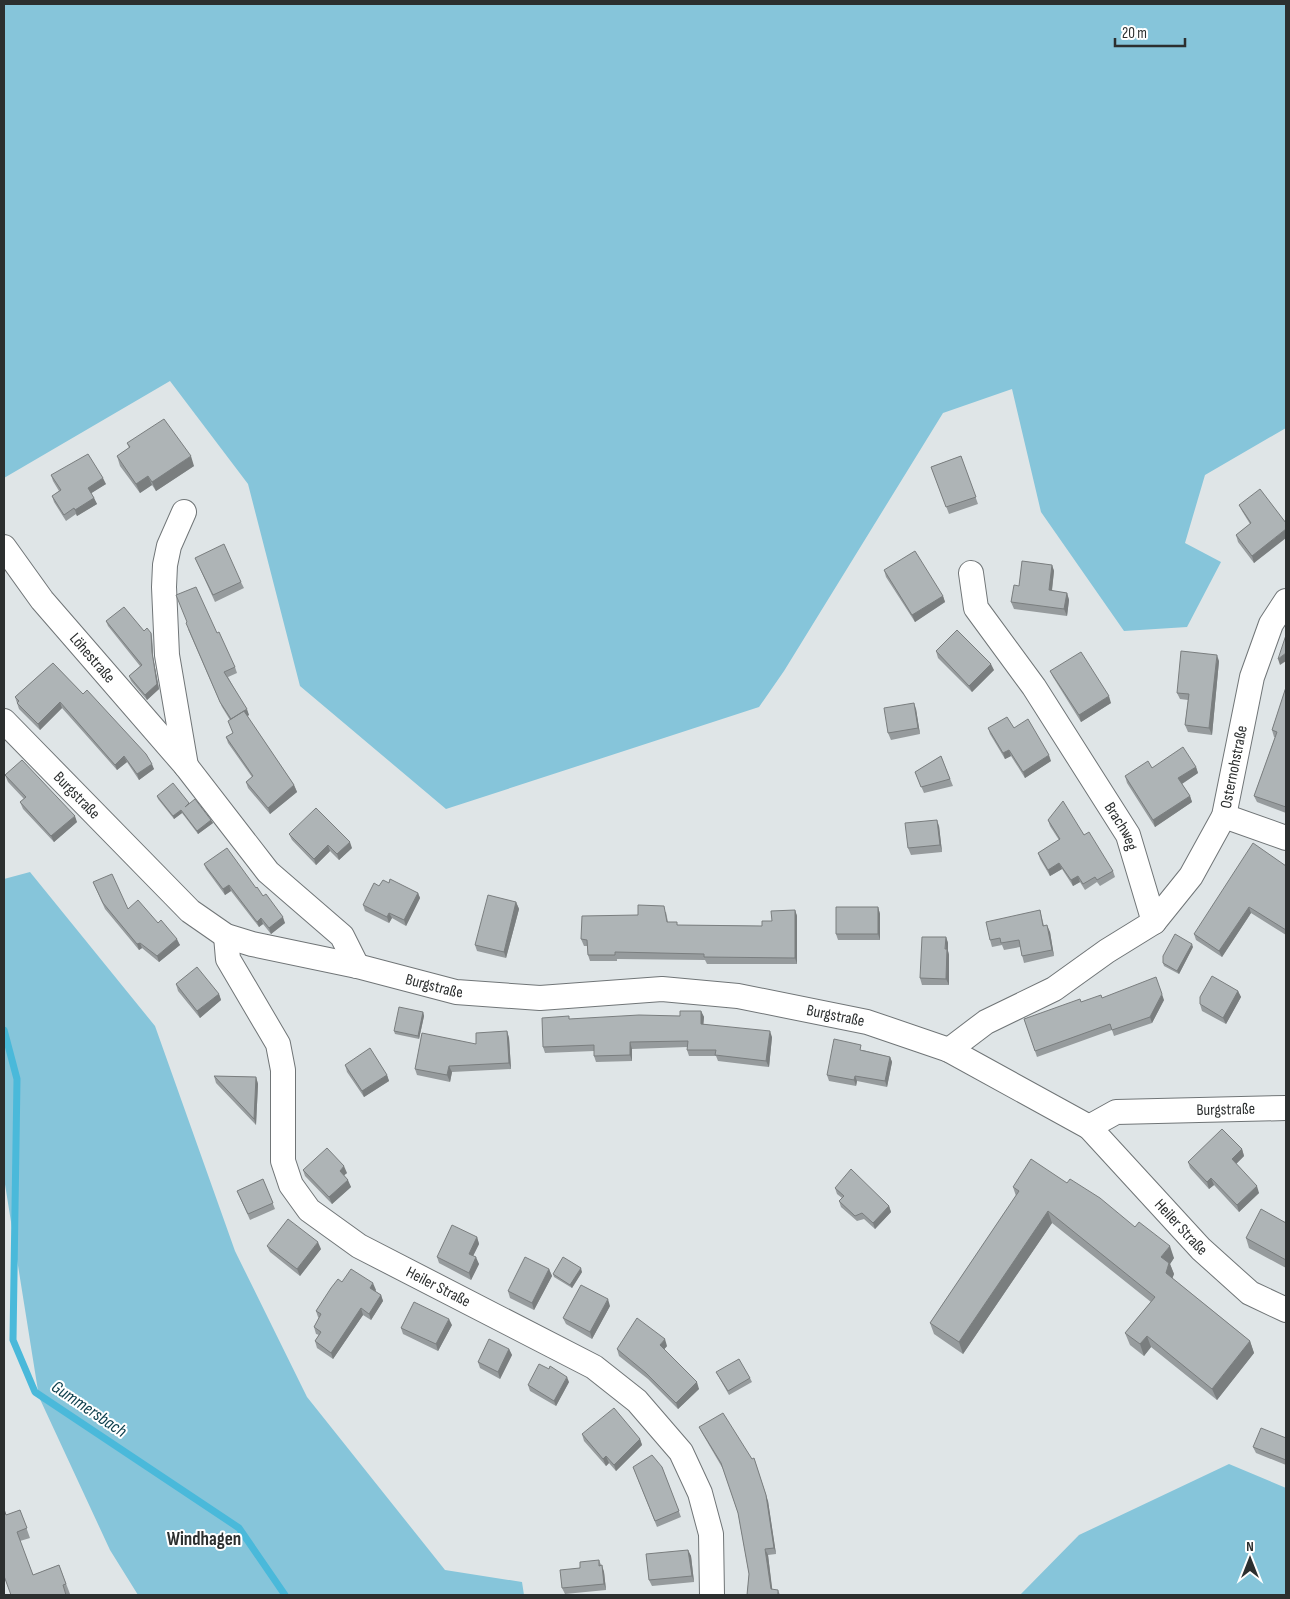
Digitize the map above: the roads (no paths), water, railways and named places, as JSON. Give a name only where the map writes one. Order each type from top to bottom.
[{"type":"street","name":"Löhestraße","points":[[184,512],[169,546],[165,565],[164,587],[167,655],[186,766]]},
{"type":"street","name":"Löhestraße","points":[[4,547],[42,600],[186,766],[268,872],[342,936],[357,966]]},
{"type":"street","name":"Brachweg","points":[[971,573],[976,608],[1034,688],[1128,835],[1154,922]]},
{"type":"street","name":"Osternohstraße","points":[[1154,922],[1191,876],[1224,816],[1252,677],[1271,624],[1286,601]]},
{"type":"street","name":"Burgstraße","points":[[4,721],[190,911],[226,936],[252,944],[357,966],[456,992],[540,998],[662,989],[738,996],[867,1022],[949,1050],[1089,1127],[1116,1112],[1286,1108]]},
{"type":"street","points":[[1224,816],[1286,838]]},
{"type":"street","points":[[949,1050],[986,1022],[1054,989],[1107,951],[1154,922]]},
{"type":"street","name":"Heiler Straße","points":[[226,936],[228,959],[278,1044],[283,1070],[284,1161],[291,1185],[309,1210],[359,1246],[594,1366],[637,1401],[681,1452],[700,1493],[711,1534],[712,1595]]},
{"type":"street","name":"Heiler Straße","points":[[1089,1127],[1201,1249],[1250,1293],[1286,1310]]},
{"type":"waterway","name":"Gummersbach","points":[[4,1030],[17,1079],[13,1340],[35,1392],[239,1528],[285,1595]]},
{"type":"district","name":"Windhagen","points":[[204,1539]]}]
